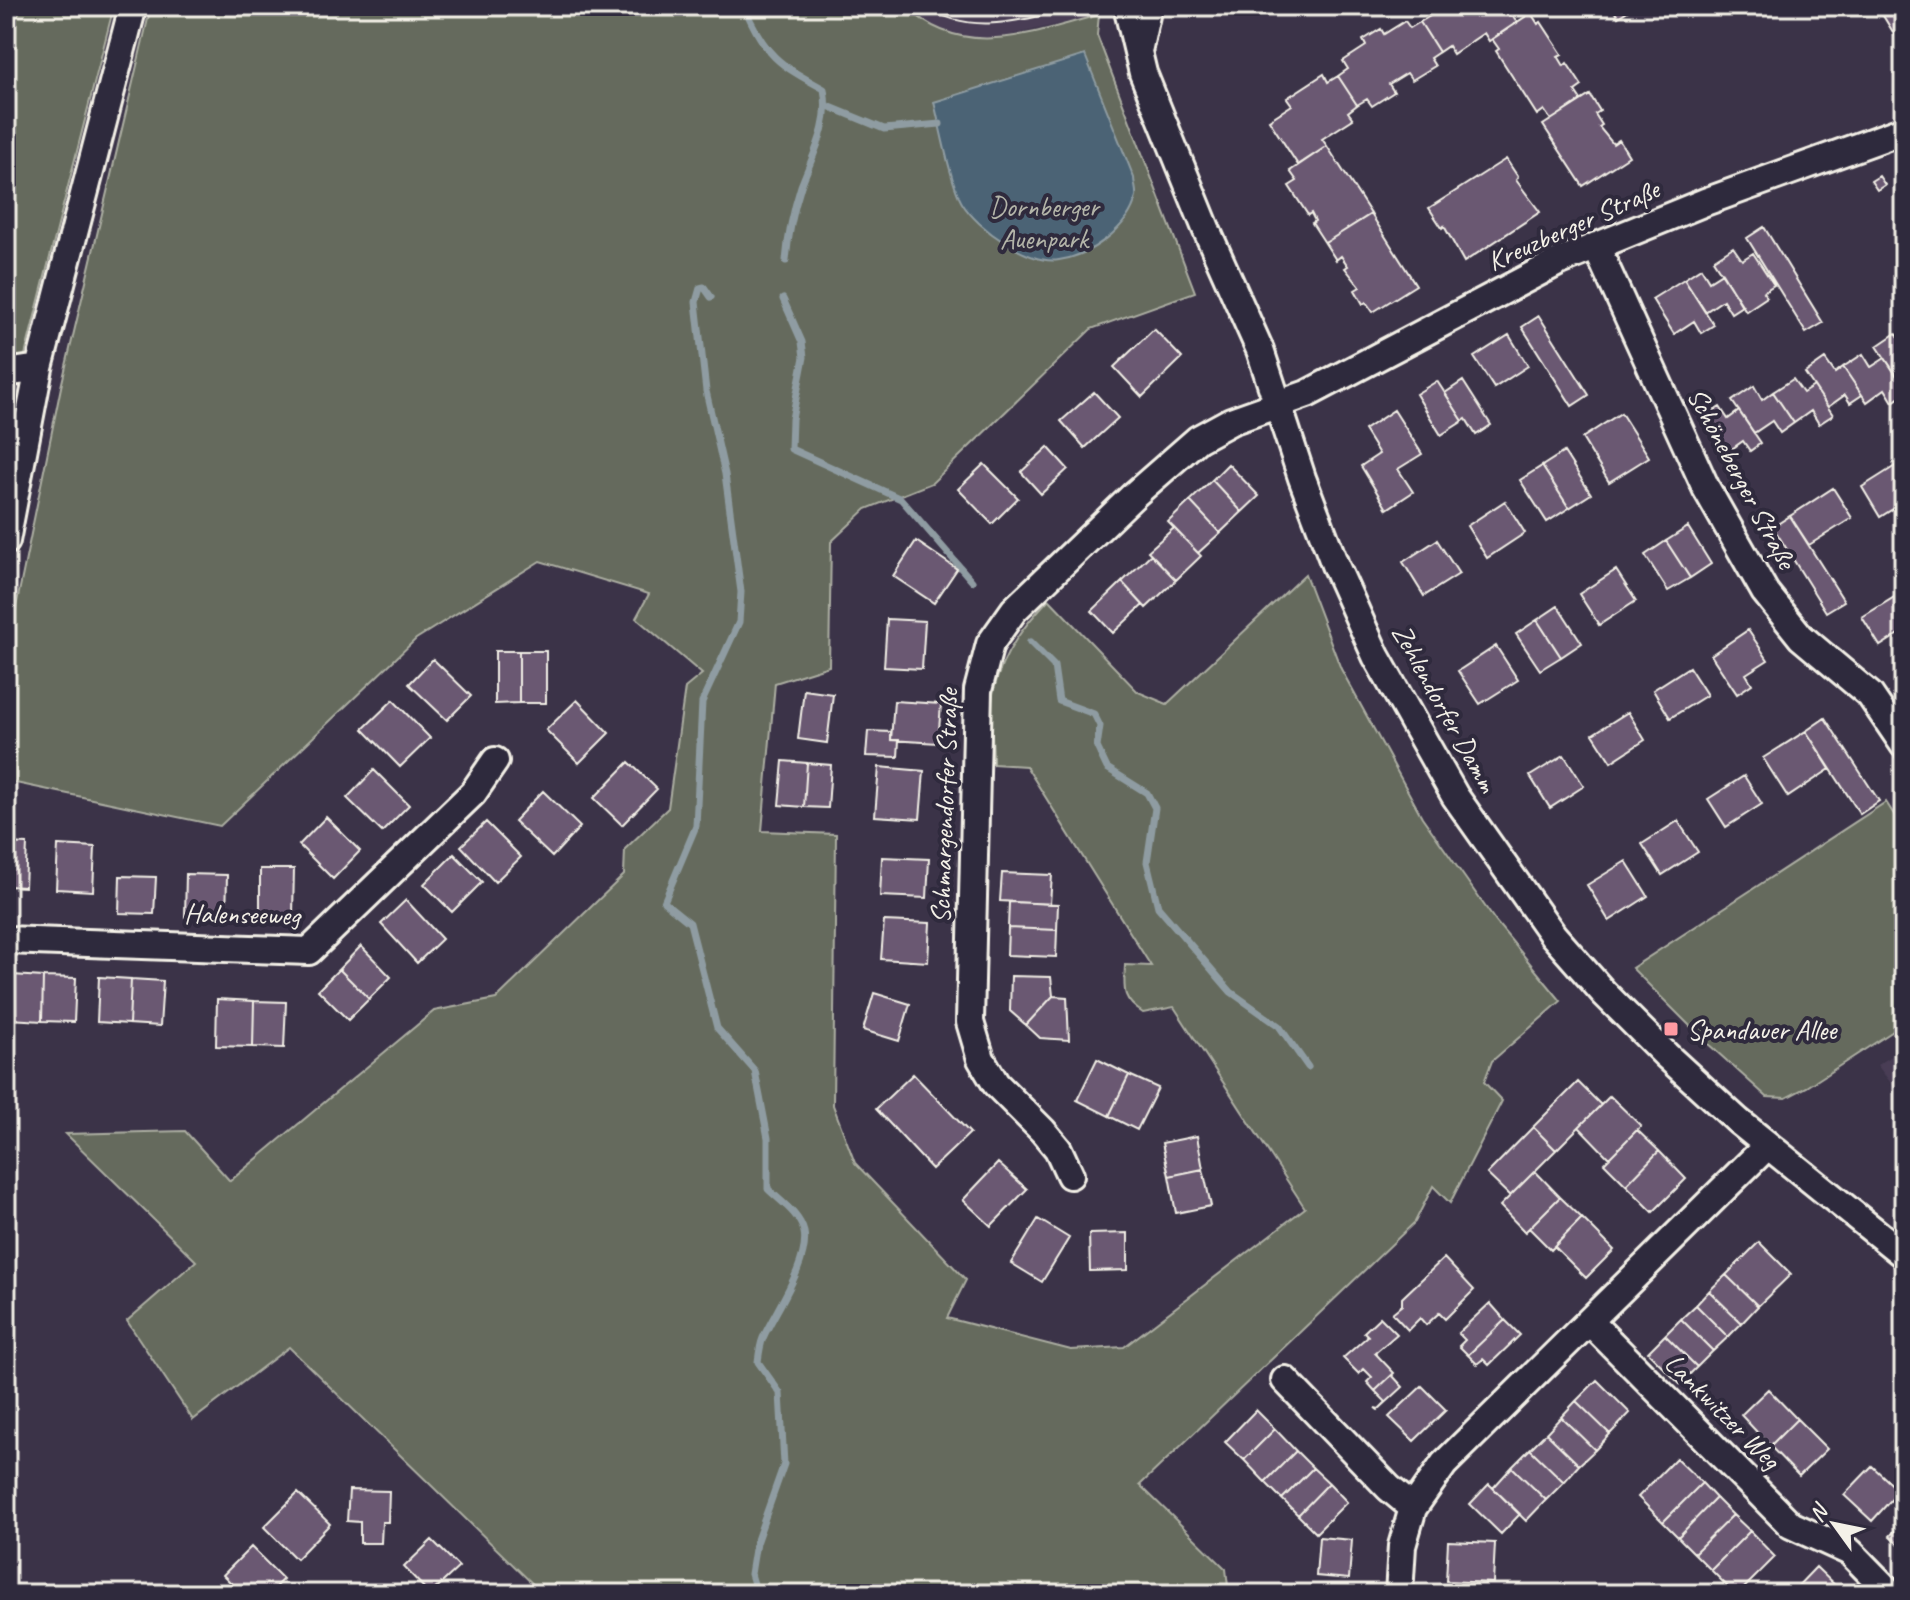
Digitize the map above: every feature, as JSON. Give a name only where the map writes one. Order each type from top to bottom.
[{"type":"street","points":[[6,541],[39,368],[133,6]]},
{"type":"street","name":"Zehlendorfer Damm","points":[[1127,6],[1137,54],[1207,231],[1260,350],[1315,515],[1376,656],[1455,796],[1553,935],[1676,1065],[1767,1146],[1904,1255]]},
{"type":"street","points":[[1137,54],[1148,6]]},
{"type":"street","name":"Kreuzberger Straße","points":[[1279,405],[1307,394],[1531,274],[1705,202],[1904,130]]},
{"type":"street","name":"Schöneberger Straße","points":[[1596,246],[1706,488],[1765,592],[1801,637],[1870,695],[1904,745]]},
{"type":"street","points":[[6,373],[39,368]]},
{"type":"street","name":"Schmargendorfer Straße","points":[[1070,1175],[1058,1149],[996,1084],[981,1059],[970,1022],[978,690],[990,644],[1014,610],[1134,495],[1198,439],[1231,421],[1279,405]]},
{"type":"street","name":"Halenseeweg","points":[[6,940],[309,951],[473,793],[495,761]]},
{"type":"street","points":[[1399,1594],[1402,1546],[1413,1508],[1444,1464],[1767,1146]]},
{"type":"street","name":"Lankwitzer Weg","points":[[1590,1322],[1791,1525],[1850,1552],[1891,1594]]},
{"type":"street","points":[[1285,1380],[1389,1488],[1413,1508]]},
{"type":"shaded area","points":[[906,6],[1099,6],[1099,15],[994,39],[966,39],[940,30]]},
{"type":"shaded area","points":[[1904,1049],[1904,1100],[1877,1065]]},
{"type":"green space","points":[[6,6],[114,6],[23,363],[6,366]]},
{"type":"green space","name":"Dornberger Auenpark","points":[[151,6],[906,6],[928,23],[950,33],[974,38],[1024,34],[1099,15],[1097,35],[1195,292],[1091,329],[932,483],[866,509],[831,542],[829,666],[775,683],[762,831],[836,834],[833,1105],[855,1163],[966,1280],[947,1318],[1071,1350],[1124,1347],[1305,1208],[1174,1007],[1143,1013],[1127,998],[1125,965],[1151,966],[1026,766],[993,764],[991,717],[994,689],[1003,663],[1016,640],[1049,599],[1138,692],[1167,704],[1305,574],[1341,669],[1422,817],[1496,922],[1561,1001],[1492,1061],[1484,1082],[1502,1101],[1450,1203],[1433,1186],[1415,1222],[1140,1485],[1226,1569],[1228,1586],[1365,1590],[1365,1594],[543,1594],[289,1347],[193,1420],[127,1321],[196,1261],[66,1134],[185,1131],[230,1181],[434,1011],[496,999],[624,875],[625,849],[668,808],[685,688],[702,674],[636,618],[649,594],[540,561],[416,639],[220,826],[6,781],[6,656],[61,387]]},
{"type":"green space","points":[[1886,802],[1904,830],[1904,1024],[1807,1087],[1786,1098],[1767,1097],[1632,968]]},
{"type":"water","points":[[1085,55],[1134,178],[1136,197],[1117,230],[1083,253],[1059,260],[1033,257],[991,233],[962,203],[950,169],[934,102]]},
{"type":"building","points":[[1430,6],[1506,6],[1517,23],[1489,41],[1484,33],[1453,54],[1448,46],[1439,52],[1420,22],[1430,16],[1425,9]]},
{"type":"building","points":[[1611,6],[1635,6],[1618,17]]},
{"type":"building","points":[[1895,6],[1904,6],[1904,50],[1882,14]]},
{"type":"building","points":[[1531,13],[1538,24],[1541,22],[1562,54],[1558,56],[1564,66],[1567,63],[1582,86],[1575,91],[1581,100],[1551,120],[1544,110],[1537,115],[1496,51],[1499,49],[1492,39]]},
{"type":"building","points":[[1405,21],[1410,28],[1420,22],[1439,52],[1430,58],[1435,66],[1412,80],[1407,73],[1389,84],[1394,92],[1372,106],[1367,99],[1357,105],[1338,76],[1348,69],[1343,61],[1366,46],[1363,40],[1381,29],[1384,34]]},
{"type":"building","points":[[1324,74],[1328,82],[1338,76],[1357,105],[1348,112],[1353,119],[1322,139],[1327,146],[1298,165],[1269,120],[1292,105],[1287,98]]},
{"type":"building","points":[[1590,95],[1600,111],[1595,114],[1602,125],[1599,127],[1613,144],[1619,140],[1629,156],[1583,186],[1543,125]]},
{"type":"building","points":[[1327,146],[1371,214],[1325,243],[1312,223],[1315,221],[1311,213],[1308,215],[1289,186],[1297,181],[1290,171]]},
{"type":"building","points":[[1506,159],[1518,177],[1516,180],[1540,212],[1464,262],[1444,226],[1442,228],[1429,208]]},
{"type":"building","points":[[1879,176],[1885,185],[1877,190],[1871,181]]},
{"type":"building","points":[[1371,214],[1416,285],[1373,312],[1366,302],[1363,304],[1355,290],[1360,287],[1345,268],[1348,266],[1341,256],[1336,260],[1325,243]]},
{"type":"building","points":[[1764,227],[1823,323],[1806,333],[1747,238]]},
{"type":"building","points":[[1733,247],[1742,260],[1753,253],[1774,285],[1763,292],[1767,297],[1746,311],[1713,260]]},
{"type":"building","points":[[1701,268],[1709,281],[1722,273],[1742,306],[1731,313],[1723,300],[1705,312],[1684,279]]},
{"type":"building","points":[[1684,279],[1714,325],[1701,333],[1694,321],[1674,334],[1652,299]]},
{"type":"building","points":[[1539,316],[1589,395],[1572,406],[1522,327]]},
{"type":"building","points":[[1154,329],[1182,358],[1142,397],[1114,367]]},
{"type":"building","points":[[1896,333],[1904,344],[1904,378],[1900,381],[1877,346]]},
{"type":"building","points":[[1509,335],[1528,366],[1494,388],[1474,357]]},
{"type":"building","points":[[1863,354],[1871,367],[1885,358],[1904,386],[1904,394],[1893,402],[1885,389],[1867,402],[1843,367]]},
{"type":"building","points":[[1825,359],[1835,373],[1843,367],[1862,395],[1850,403],[1845,395],[1828,407],[1805,373]]},
{"type":"building","points":[[1793,379],[1803,393],[1814,386],[1833,415],[1819,424],[1811,411],[1794,423],[1773,392]]},
{"type":"building","points":[[1437,381],[1463,421],[1441,435],[1416,394]]},
{"type":"building","points":[[1463,381],[1491,425],[1476,435],[1445,393]]},
{"type":"building","points":[[1754,386],[1762,400],[1773,392],[1794,423],[1780,433],[1772,421],[1754,433],[1732,401]]},
{"type":"building","points":[[1094,392],[1118,418],[1085,448],[1061,421]]},
{"type":"building","points":[[1720,407],[1728,419],[1739,411],[1761,443],[1750,451],[1743,441],[1726,453],[1702,418]]},
{"type":"building","points":[[1394,410],[1422,454],[1398,469],[1413,492],[1387,509],[1361,466],[1379,454],[1364,430]]},
{"type":"building","points":[[1621,413],[1649,457],[1609,482],[1582,438]]},
{"type":"building","points":[[1048,447],[1068,469],[1041,494],[1021,472]]},
{"type":"building","points":[[1564,452],[1591,494],[1569,508],[1542,466]]},
{"type":"building","points":[[1900,463],[1904,469],[1904,502],[1880,517],[1862,487]]},
{"type":"building","points":[[984,464],[1018,498],[992,524],[958,489]]},
{"type":"building","points":[[1228,464],[1259,496],[1242,512],[1212,480]]},
{"type":"building","points":[[1542,466],[1569,508],[1547,522],[1520,480]]},
{"type":"building","points":[[1212,480],[1242,512],[1220,533],[1190,501]]},
{"type":"building","points":[[1833,488],[1852,518],[1809,545],[1790,516]]},
{"type":"building","points":[[1190,501],[1220,533],[1198,553],[1168,522]]},
{"type":"building","points":[[1505,501],[1525,533],[1487,558],[1467,526]]},
{"type":"building","points":[[1790,516],[1844,601],[1826,612],[1773,527]]},
{"type":"building","points":[[1688,527],[1711,564],[1690,578],[1666,541]]},
{"type":"building","points":[[1174,528],[1201,556],[1176,580],[1148,551]]},
{"type":"building","points":[[1437,540],[1459,574],[1424,596],[1403,562]]},
{"type":"building","points":[[916,541],[957,569],[934,603],[893,576]]},
{"type":"building","points":[[1666,541],[1690,578],[1668,591],[1645,555]]},
{"type":"building","points":[[1151,554],[1176,580],[1146,608],[1122,582]]},
{"type":"building","points":[[1616,570],[1636,601],[1599,625],[1579,594]]},
{"type":"building","points":[[1122,582],[1143,605],[1113,633],[1092,611]]},
{"type":"building","points":[[1901,593],[1904,598],[1904,631],[1880,646],[1862,617]]},
{"type":"building","points":[[1558,606],[1582,643],[1561,657],[1537,620]]},
{"type":"building","points":[[887,619],[925,621],[922,669],[884,667]]},
{"type":"building","points":[[1537,620],[1561,657],[1540,670],[1516,634]]},
{"type":"building","points":[[1748,630],[1768,660],[1746,674],[1752,684],[1737,694],[1711,655]]},
{"type":"building","points":[[1496,646],[1518,680],[1480,704],[1458,671]]},
{"type":"building","points":[[495,651],[519,651],[519,703],[495,704]]},
{"type":"building","points":[[519,651],[546,651],[546,703],[519,703]]},
{"type":"building","points":[[433,659],[471,696],[447,720],[409,684]]},
{"type":"building","points":[[1689,667],[1707,695],[1670,718],[1653,690]]},
{"type":"building","points":[[804,690],[833,694],[827,743],[798,739]]},
{"type":"building","points":[[393,700],[430,738],[400,767],[363,729]]},
{"type":"building","points":[[577,700],[609,733],[579,763],[546,730]]},
{"type":"building","points":[[894,701],[941,704],[938,743],[891,740]]},
{"type":"building","points":[[1628,712],[1645,740],[1611,762],[1593,734]]},
{"type":"building","points":[[1825,718],[1879,801],[1860,814],[1806,731]]},
{"type":"building","points":[[868,731],[891,732],[891,740],[899,740],[898,757],[866,756]]},
{"type":"building","points":[[1806,731],[1830,769],[1788,797],[1763,758]]},
{"type":"building","points":[[1564,755],[1584,786],[1550,808],[1530,776]]},
{"type":"building","points":[[783,761],[807,763],[804,807],[779,805]]},
{"type":"building","points":[[629,762],[657,789],[622,825],[594,798]]},
{"type":"building","points":[[807,763],[831,765],[828,808],[804,807]]},
{"type":"building","points":[[879,767],[924,771],[920,819],[875,816]]},
{"type":"building","points":[[374,770],[409,805],[382,832],[347,798]]},
{"type":"building","points":[[1744,776],[1762,804],[1726,827],[1708,799]]},
{"type":"building","points":[[543,791],[580,827],[552,857],[514,821]]},
{"type":"building","points":[[326,817],[360,851],[333,879],[299,845]]},
{"type":"building","points":[[1678,821],[1698,852],[1662,875],[1642,844]]},
{"type":"building","points":[[486,822],[521,857],[495,882],[461,846]]},
{"type":"building","points":[[6,843],[27,844],[25,887],[6,886]]},
{"type":"building","points":[[58,845],[95,847],[93,891],[56,889]]},
{"type":"building","points":[[454,854],[482,882],[452,912],[424,884]]},
{"type":"building","points":[[882,857],[929,859],[927,898],[880,896]]},
{"type":"building","points":[[1626,861],[1648,896],[1609,921],[1587,885]]},
{"type":"building","points":[[260,869],[294,869],[293,914],[260,914]]},
{"type":"building","points":[[1002,873],[1052,875],[1050,904],[1000,901]]},
{"type":"building","points":[[186,874],[227,875],[226,919],[185,917]]},
{"type":"building","points":[[120,876],[156,877],[154,914],[119,913]]},
{"type":"building","points":[[406,900],[442,939],[417,963],[381,924]]},
{"type":"building","points":[[1009,902],[1058,904],[1057,930],[1008,928]]},
{"type":"building","points":[[884,921],[930,923],[928,962],[881,959]]},
{"type":"building","points":[[1008,928],[1057,930],[1056,957],[1007,955]]},
{"type":"building","points":[[361,946],[391,977],[369,999],[339,969]]},
{"type":"building","points":[[339,969],[369,999],[348,1020],[318,990]]},
{"type":"building","points":[[12,975],[43,977],[42,1021],[10,1019]]},
{"type":"building","points":[[1011,976],[1051,977],[1053,996],[1026,1025],[1010,1011]]},
{"type":"building","points":[[43,977],[76,978],[74,1022],[42,1021]]},
{"type":"building","points":[[99,977],[131,979],[129,1024],[97,1022]]},
{"type":"building","points":[[131,979],[163,981],[160,1026],[129,1024]]},
{"type":"building","points":[[874,993],[910,1004],[899,1041],[863,1030]]},
{"type":"building","points":[[1053,996],[1067,997],[1069,1040],[1040,1038],[1026,1025]]},
{"type":"building","points":[[217,999],[254,1001],[253,1047],[216,1046]]},
{"type":"building","points":[[254,1001],[286,1002],[284,1048],[253,1047]]},
{"type":"building","points":[[1097,1059],[1129,1075],[1109,1116],[1077,1100]]},
{"type":"building","points":[[913,1074],[970,1133],[932,1169],[876,1109]]},
{"type":"building","points":[[1129,1075],[1158,1088],[1137,1130],[1109,1116]]},
{"type":"building","points":[[1578,1082],[1601,1105],[1556,1150],[1533,1127]]},
{"type":"building","points":[[1610,1096],[1641,1126],[1609,1158],[1579,1127]]},
{"type":"building","points":[[1533,1127],[1556,1150],[1510,1196],[1487,1174]]},
{"type":"building","points":[[1637,1130],[1659,1151],[1626,1185],[1604,1163]]},
{"type":"building","points":[[1197,1136],[1203,1169],[1169,1176],[1162,1143]]},
{"type":"building","points":[[1659,1151],[1686,1179],[1653,1212],[1626,1185]]},
{"type":"building","points":[[998,1163],[1027,1189],[991,1226],[963,1200]]},
{"type":"building","points":[[1203,1169],[1211,1206],[1176,1213],[1169,1176]]},
{"type":"building","points":[[1535,1171],[1560,1197],[1525,1232],[1500,1206]]},
{"type":"building","points":[[1560,1197],[1582,1218],[1551,1250],[1529,1228]]},
{"type":"building","points":[[1582,1218],[1614,1250],[1586,1278],[1554,1246]]},
{"type":"building","points":[[1038,1219],[1069,1238],[1042,1282],[1011,1263]]},
{"type":"building","points":[[1128,1233],[1128,1270],[1090,1271],[1089,1234]]},
{"type":"building","points":[[1759,1242],[1791,1274],[1758,1306],[1726,1275]]},
{"type":"building","points":[[1444,1258],[1474,1290],[1445,1319],[1439,1313],[1426,1325],[1420,1318],[1408,1330],[1392,1313],[1402,1305],[1402,1298]]},
{"type":"building","points":[[1726,1275],[1758,1306],[1742,1323],[1709,1291]]},
{"type":"building","points":[[1709,1291],[1742,1323],[1728,1337],[1696,1305]]},
{"type":"building","points":[[1490,1303],[1505,1320],[1468,1355],[1459,1346],[1465,1340],[1458,1333]]},
{"type":"building","points":[[1696,1305],[1728,1337],[1713,1351],[1681,1319]]},
{"type":"building","points":[[1380,1317],[1397,1334],[1375,1353],[1394,1373],[1375,1391],[1367,1382],[1372,1377],[1364,1369],[1359,1374],[1343,1358],[1368,1336],[1364,1332]]},
{"type":"building","points":[[1681,1319],[1713,1351],[1697,1367],[1665,1335]]},
{"type":"building","points":[[1505,1320],[1520,1335],[1489,1365],[1483,1359],[1477,1364],[1468,1355]]},
{"type":"building","points":[[1665,1335],[1697,1367],[1680,1384],[1648,1352]]},
{"type":"building","points":[[1392,1375],[1403,1387],[1378,1410],[1375,1408],[1379,1409],[1386,1402],[1375,1391]]},
{"type":"building","points":[[1597,1380],[1630,1413],[1610,1434],[1576,1401]]},
{"type":"building","points":[[1422,1386],[1446,1410],[1414,1441],[1389,1417]]},
{"type":"building","points":[[1768,1389],[1797,1419],[1770,1446],[1741,1415]]},
{"type":"building","points":[[1576,1401],[1610,1434],[1595,1450],[1561,1417]]},
{"type":"building","points":[[1256,1410],[1275,1429],[1244,1460],[1225,1442]]},
{"type":"building","points":[[1561,1417],[1595,1450],[1579,1465],[1546,1433]]},
{"type":"building","points":[[1797,1419],[1827,1449],[1799,1476],[1770,1446]]},
{"type":"building","points":[[1275,1429],[1296,1451],[1265,1482],[1244,1460]]},
{"type":"building","points":[[1546,1433],[1579,1465],[1564,1482],[1530,1449]]},
{"type":"building","points":[[1530,1449],[1564,1482],[1546,1500],[1512,1467]]},
{"type":"building","points":[[1296,1451],[1313,1468],[1282,1499],[1265,1482]]},
{"type":"building","points":[[1676,1458],[1702,1483],[1663,1522],[1638,1497]]},
{"type":"building","points":[[1872,1466],[1899,1491],[1872,1521],[1844,1495]]},
{"type":"building","points":[[1512,1467],[1546,1500],[1526,1521],[1493,1488]]},
{"type":"building","points":[[1313,1468],[1329,1483],[1298,1515],[1282,1499]]},
{"type":"building","points":[[1329,1483],[1347,1502],[1316,1533],[1298,1515]]},
{"type":"building","points":[[1702,1483],[1716,1498],[1678,1537],[1663,1522]]},
{"type":"building","points":[[1489,1484],[1520,1514],[1501,1534],[1470,1504]]},
{"type":"building","points":[[349,1490],[389,1491],[388,1522],[382,1522],[381,1543],[360,1543],[360,1522],[347,1521]]},
{"type":"building","points":[[298,1493],[330,1524],[296,1559],[264,1527]]},
{"type":"building","points":[[1716,1498],[1733,1515],[1694,1553],[1678,1537]]},
{"type":"building","points":[[1733,1515],[1750,1531],[1711,1570],[1694,1553]]},
{"type":"building","points":[[1904,1521],[1904,1549],[1890,1536]]},
{"type":"building","points":[[1750,1531],[1775,1557],[1735,1594],[1711,1570]]},
{"type":"building","points":[[1319,1537],[1352,1540],[1349,1579],[1316,1576]]},
{"type":"building","points":[[432,1540],[459,1567],[430,1594],[404,1567]]},
{"type":"building","points":[[1448,1541],[1495,1543],[1493,1583],[1446,1581]]},
{"type":"building","points":[[251,1547],[283,1579],[268,1594],[242,1594],[223,1575]]},
{"type":"building","points":[[1816,1567],[1843,1593],[1790,1594]]},
{"type":"waterway","points":[[744,6],[766,48],[795,73],[824,89],[823,127],[801,186],[786,261]]},
{"type":"waterway","points":[[828,106],[884,129],[940,124]]},
{"type":"waterway","points":[[711,297],[704,287],[700,288],[696,302],[706,391],[725,474],[741,592],[739,622],[702,702],[696,826],[664,902],[690,923],[717,1028],[755,1071],[768,1138],[768,1189],[794,1214],[804,1232],[797,1272],[763,1338],[758,1362],[780,1393],[784,1464],[756,1543],[751,1574],[757,1594]]},
{"type":"waterway","points":[[783,299],[802,342],[804,357],[792,419],[791,449],[901,499],[972,581]]},
{"type":"waterway","points":[[1030,642],[1054,666],[1059,701],[1094,714],[1100,726],[1097,747],[1107,768],[1147,793],[1155,808],[1147,862],[1158,907],[1231,992],[1279,1026],[1308,1067]]},
{"type":"tram line","points":[[924,6],[943,16],[982,23],[1022,20],[1083,6]]},
{"type":"place","name":"Spandauer Allee","points":[[1671,1029]]}]
